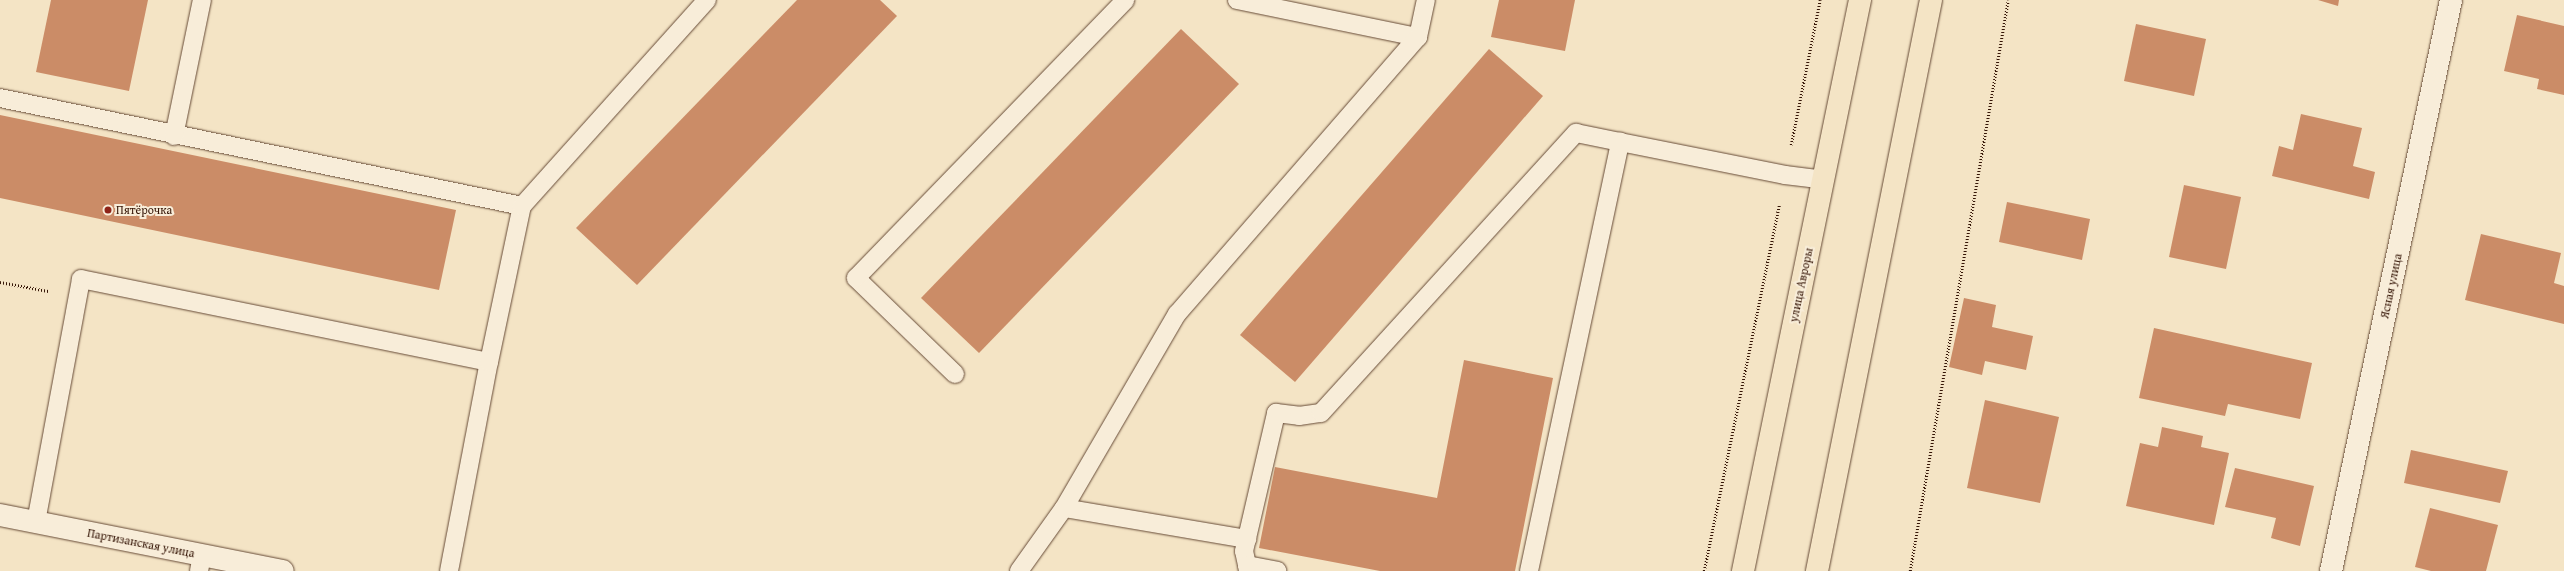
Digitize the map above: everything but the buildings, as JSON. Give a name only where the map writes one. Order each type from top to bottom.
[{"type":"main road","name":"улица Авроры","points":[[1744,571],[1860,0]]},
{"type":"main road","points":[[1817,571],[1931,0]]},
{"type":"street","name":"Ясная улица","points":[[2331,571],[2451,0]]},
{"type":"street","name":"Партизанская улица","points":[[0,515],[36,522],[200,563],[271,570]]},
{"type":"lane","points":[[174,136],[202,0]]},
{"type":"lane","points":[[449,571],[489,362],[522,206],[707,0]]},
{"type":"lane","points":[[955,374],[856,278],[1125,0]]},
{"type":"lane","points":[[1237,0],[1418,37]]},
{"type":"lane","points":[[1019,571],[1064,508],[1177,314],[1418,37],[1426,0]]},
{"type":"lane","points":[[0,98],[174,136],[522,206]]},
{"type":"lane","points":[[1277,571],[1247,568],[1244,551],[1276,413],[1299,416],[1321,413],[1576,133],[1785,175],[1823,180]]},
{"type":"lane","points":[[1529,571],[1620,142]]},
{"type":"lane","points":[[36,522],[81,279],[489,362]]},
{"type":"lane","points":[[1064,508],[1247,539]]},
{"type":"path","points":[[1704,571],[1820,0]]},
{"type":"path","points":[[1910,571],[2008,0]]},
{"type":"place","name":"Пятёрочка","points":[[108,210]]}]
